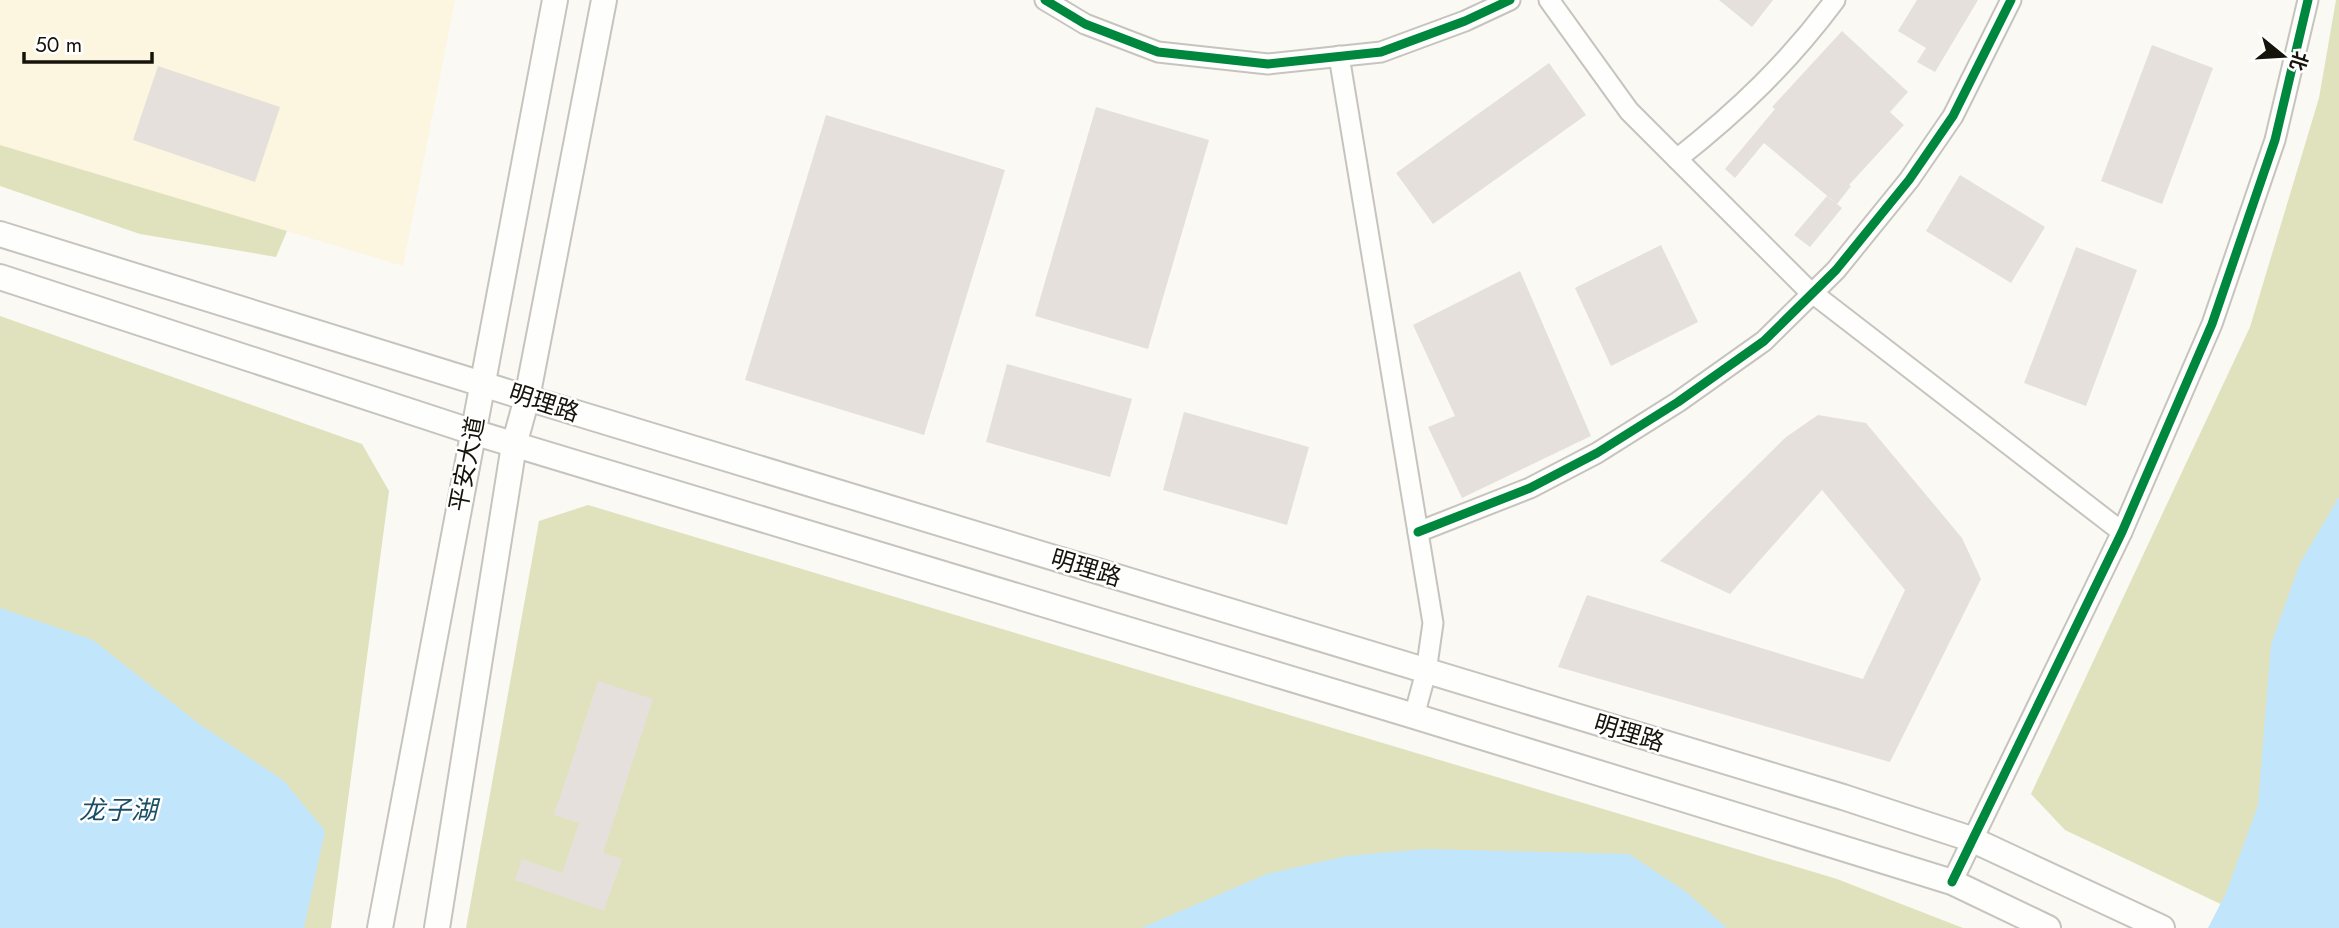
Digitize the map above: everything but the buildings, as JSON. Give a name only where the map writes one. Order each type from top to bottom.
[{"type":"main road","name":"平安大道","points":[[380,928],[555,0]]},
{"type":"main road","name":"平安大道","points":[[437,928],[514,444],[527,398],[604,0]]},
{"type":"main road","name":"明理路","points":[[0,234],[527,398],[1843,797],[1971,839],[2162,928]]},
{"type":"main road","name":"明理路","points":[[0,277],[473,432],[1414,716],[1952,883],[2048,928]]},
{"type":"street","points":[[1045,0],[1085,24],[1158,52],[1268,64],[1381,52],[1465,21],[1510,0]]},
{"type":"street","points":[[1549,0],[1629,111],[1813,293],[2122,533]]},
{"type":"street","points":[[1677,159],[1751,97],[1796,52],[1835,0]]},
{"type":"street","points":[[1418,533],[1530,488],[1597,453],[1678,402],[1764,341],[1836,270],[1909,180],[1953,116],[2011,0]]},
{"type":"street","points":[[1952,883],[1971,839],[2122,533],[2212,324],[2275,140],[2308,0]]},
{"type":"street","points":[[1339,56],[1433,623],[1426,672],[1414,716]]},
{"type":"shaded area","points":[[0,0],[455,0],[403,266],[0,145]]},
{"type":"green space","points":[[2336,0],[2339,0],[2339,928],[2271,928],[2065,830],[2031,794],[2250,327],[2319,98]]},
{"type":"green space","points":[[0,145],[287,231],[276,257],[140,234],[0,186]]},
{"type":"green space","points":[[0,316],[362,444],[389,491],[331,928],[0,928]]},
{"type":"green space","points":[[588,505],[1837,879],[1963,928],[466,928],[539,521]]},
{"type":"water","points":[[2339,497],[2339,928],[2208,928],[2226,893],[2258,805],[2271,644],[2300,563]]},
{"type":"water","name":"龙子湖","points":[[0,608],[93,640],[198,723],[284,781],[325,831],[304,928],[0,928]]},
{"type":"water","points":[[1425,849],[1629,854],[1685,891],[1727,928],[1141,928],[1267,874],[1346,856]]},
{"type":"cycle path","points":[[1045,0],[1085,24],[1158,52],[1268,64],[1381,52],[1465,21],[1510,0]]},
{"type":"cycle path","points":[[1418,532],[1530,488],[1597,453],[1678,402],[1764,341],[1836,270],[1909,180],[1953,116],[2011,0]]},
{"type":"cycle path","points":[[1952,882],[2122,532],[2212,324],[2275,140],[2308,0]]}]
